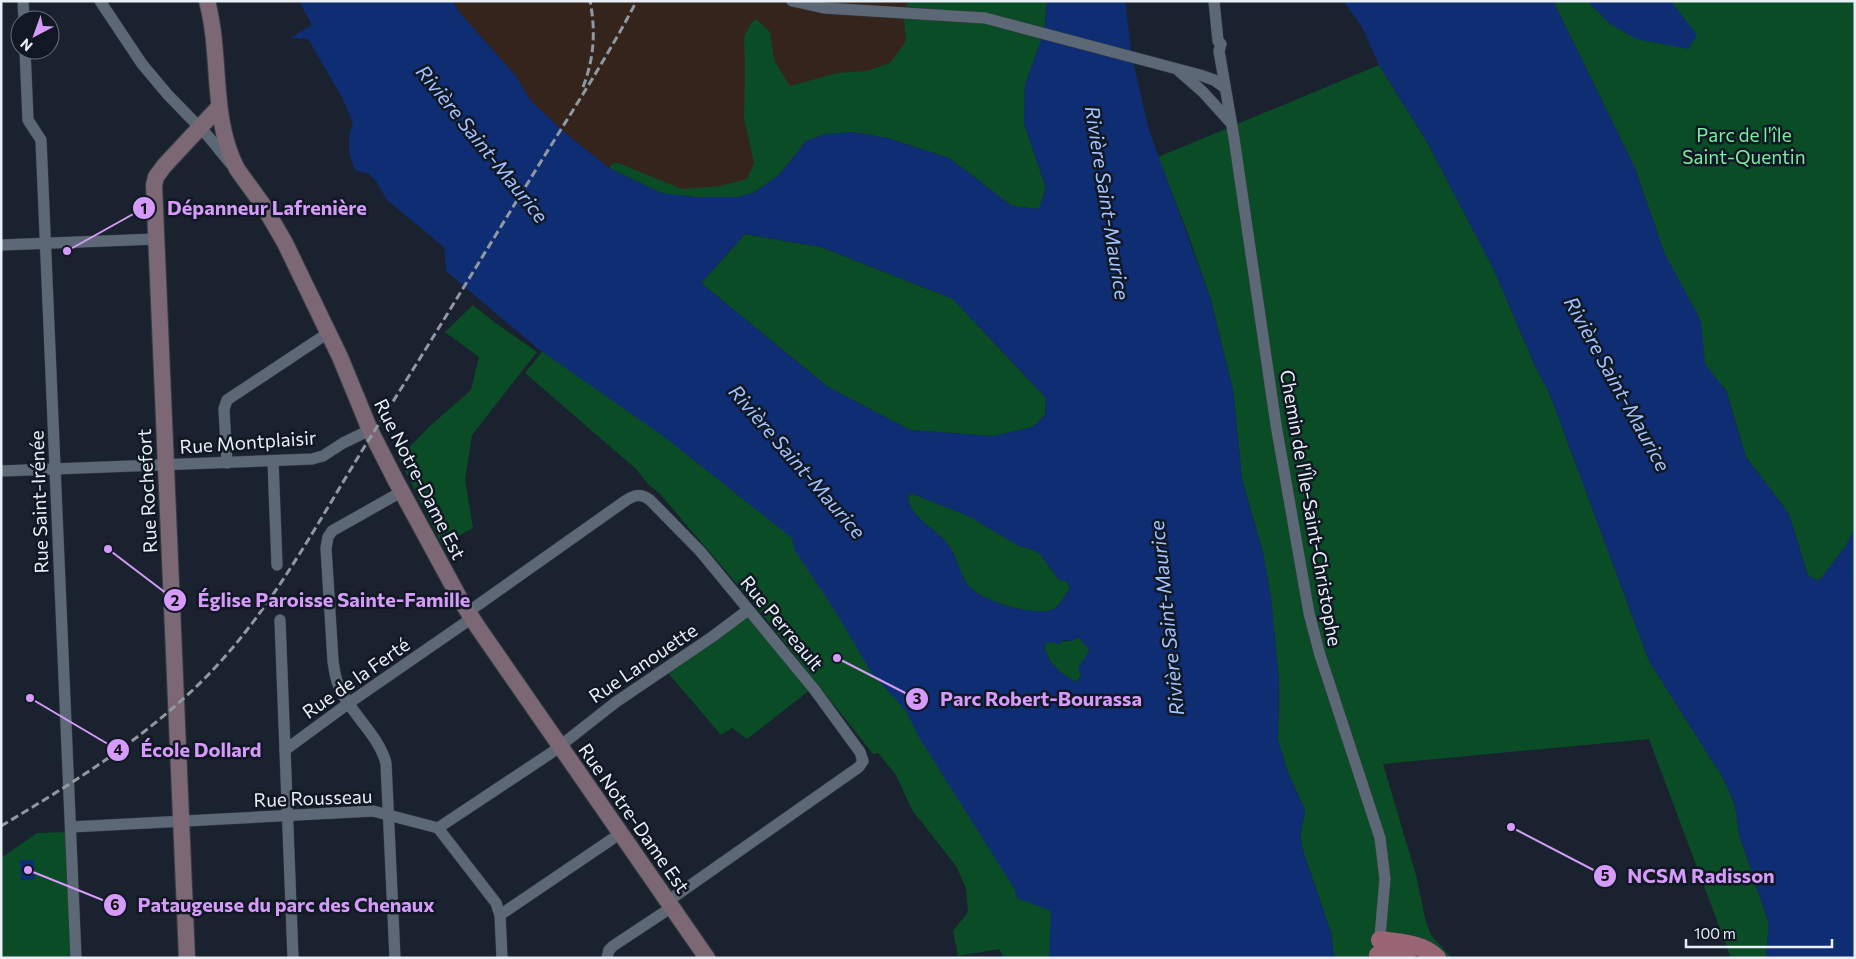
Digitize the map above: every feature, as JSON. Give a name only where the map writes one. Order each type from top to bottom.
[{"type":"main road","points":[[1379,951],[1418,947],[1429,951],[1437,958]]},
{"type":"main road","points":[[1379,951],[1407,958]]},
{"type":"street","points":[[100,1],[142,64],[241,175]]},
{"type":"street","name":"Rue Notre-Dame Est","points":[[207,1],[213,31],[219,107],[232,160],[278,230],[328,332],[370,430],[401,492],[470,615],[707,958]]},
{"type":"street","points":[[792,1],[824,8],[974,16],[998,20],[1214,80],[1225,88]]},
{"type":"street","name":"Chemin de l'Île-Saint-Christophe","points":[[1214,1],[1218,40],[1221,44],[1219,51],[1232,123],[1276,425],[1309,613],[1320,655],[1380,838],[1385,880],[1379,951]]},
{"type":"street","name":"Rue Saint-Irénée","points":[[25,60],[28,120],[41,140],[76,958]]},
{"type":"street","points":[[1175,69],[1204,92],[1232,123]]},
{"type":"street","name":"Rue Rochefort","points":[[187,958],[154,189],[156,177],[164,166],[219,107]]},
{"type":"street","points":[[1,245],[156,239]]},
{"type":"street","points":[[227,463],[224,409],[227,400],[328,332]]},
{"type":"street","name":"Rue Montplaisir","points":[[1,471],[273,461],[320,457],[370,430]]},
{"type":"street","points":[[273,461],[277,565]]},
{"type":"street","points":[[395,958],[387,769],[385,757],[338,685],[334,671],[327,540],[330,534],[337,528],[401,492]]},
{"type":"street","name":"Rue Perreault","points":[[470,615],[625,501],[638,495],[650,500],[694,544],[823,700],[860,752],[863,760],[859,767],[670,904]]},
{"type":"street","name":"Rue Lanouette","points":[[560,746],[616,702],[720,632],[748,610]]},
{"type":"street","name":"Rue de la Ferté","points":[[285,750],[470,615]]},
{"type":"street","points":[[280,620],[293,958]]},
{"type":"street","points":[[502,958],[500,915],[496,904],[438,828],[560,746]]},
{"type":"street","name":"Rue Rousseau","points":[[71,827],[373,811],[438,828]]},
{"type":"street","points":[[500,915],[621,834]]},
{"type":"street","points":[[607,958],[609,950],[613,946],[670,904]]},
{"type":"shaded area","points":[[452,1],[1047,1],[779,175],[694,197],[609,168],[570,137],[531,101],[516,76],[460,13]]},
{"type":"green space","points":[[1047,1],[1044,32],[1025,85],[1024,123],[1046,188],[1039,209],[1012,206],[949,158],[887,138],[852,132],[806,141],[779,175],[753,193],[737,197],[694,197],[661,193],[609,168],[613,163],[618,163],[682,189],[720,186],[747,179],[754,163],[744,118],[744,37],[751,23],[756,19],[770,32],[774,60],[790,86],[837,73],[867,71],[890,63],[906,41],[903,11],[909,2]]},
{"type":"green space","name":"Parc de l'île Saint-Quentin","points":[[1553,1],[1855,1],[1855,529],[1845,547],[1819,581],[1808,576],[1789,514],[1746,457],[1726,390],[1709,372],[1555,108],[1658,235],[1635,168]]},
{"type":"green space","points":[[1379,65],[1427,142],[1494,270],[1535,366],[1549,392],[1649,661],[1723,778],[1735,805],[1739,834],[1769,924],[1767,958],[1731,958],[1649,739],[1383,764],[1416,875],[1426,922],[1431,935],[1452,958],[1334,958],[1331,933],[1303,851],[1300,836],[1305,810],[1288,773],[1278,740],[1279,682],[1271,598],[1263,553],[1242,480],[1233,390],[1210,297],[1158,157]]},
{"type":"green space","points":[[745,234],[821,247],[953,299],[1046,398],[1045,415],[1033,427],[993,436],[910,430],[828,387],[701,283]]},
{"type":"green space","points":[[473,305],[537,352],[472,435],[465,480],[473,528],[442,545],[399,458],[430,426],[471,390],[479,357],[445,332]]},
{"type":"green space","points":[[546,347],[796,534],[1063,913],[1058,958],[1004,958],[999,949],[958,956],[953,931],[968,912],[966,888],[956,866],[912,810],[896,775],[878,753],[873,754],[754,604],[660,494],[649,485],[636,469],[525,373]]},
{"type":"green space","points":[[913,494],[971,517],[1019,546],[1034,550],[1040,554],[1059,580],[1067,581],[1070,588],[1061,602],[1054,609],[1046,611],[1022,610],[996,602],[974,591],[962,575],[949,546],[912,509],[908,495]]},
{"type":"green space","points":[[751,612],[810,690],[747,739],[732,728],[721,735],[668,673]]},
{"type":"green space","points":[[1078,637],[1089,649],[1088,655],[1079,666],[1079,679],[1075,682],[1060,672],[1050,661],[1044,647],[1048,642],[1072,641]]},
{"type":"green space","points":[[67,832],[73,958],[1,958],[1,858],[37,833]]},
{"type":"water","name":"Rivière Saint-Maurice","points":[[299,1],[452,1],[460,13],[516,76],[531,101],[570,137],[609,168],[661,193],[694,197],[737,197],[753,193],[779,175],[806,141],[825,134],[852,132],[887,138],[949,158],[1012,206],[1039,209],[1046,188],[1024,123],[1025,85],[1044,32],[1047,1],[1125,1],[1132,57],[1149,130],[1210,297],[1233,390],[1242,480],[1263,553],[1271,598],[1279,682],[1278,740],[1288,773],[1305,810],[1300,836],[1303,851],[1331,933],[1334,958],[1049,958],[1051,911],[1017,898],[1014,888],[920,739],[906,711],[871,672],[837,614],[794,549],[792,538],[663,436],[537,348],[446,271],[444,247],[387,200],[376,181],[369,174],[355,170],[349,147],[349,136],[353,123],[342,97],[308,39],[290,38],[312,25]],"holes":[[[745,234],[821,247],[953,299],[1046,398],[1045,415],[1033,427],[993,436],[910,430],[828,387],[701,283]],[[913,494],[970,517],[1019,546],[1034,550],[1040,554],[1059,580],[1067,581],[1070,588],[1059,605],[1054,609],[1046,611],[1022,610],[996,602],[974,591],[962,575],[949,546],[912,509],[908,495]],[[1078,637],[1089,649],[1078,670],[1081,675],[1079,680],[1075,682],[1060,672],[1050,661],[1044,647],[1048,642],[1059,645],[1063,640],[1072,641]]]},
{"type":"water","name":"Rivière Saint-Maurice","points":[[1343,1],[1553,1],[1635,168],[1664,252],[1701,321],[1705,364],[1726,391],[1746,457],[1789,514],[1808,576],[1819,581],[1845,547],[1855,529],[1855,958],[1767,958],[1769,924],[1739,834],[1735,805],[1723,778],[1649,661],[1549,392],[1535,366],[1494,270],[1427,142],[1379,65],[1362,27]]},
{"type":"water","points":[[1587,1],[1671,1],[1697,35],[1688,49],[1636,39],[1610,24]]},
{"type":"water","points":[[20,860],[34,860],[35,879],[21,880]]},
{"type":"railway","points":[[583,87],[590,66],[593,45],[590,1]]},
{"type":"railway","points":[[1,826],[84,775],[162,717],[210,673],[257,617],[298,557],[584,93],[635,4]]},
{"type":"place","name":"Dépanneur Lafrenière","points":[[67,251]]},
{"type":"place","name":"Église Paroisse Sainte-Famille","points":[[108,549]]},
{"type":"place","name":"Parc Robert-Bourassa","points":[[837,658]]},
{"type":"place","name":"École Dollard","points":[[30,698]]},
{"type":"place","name":"NCSM Radisson","points":[[1511,827]]},
{"type":"place","name":"Pataugeuse du parc des Chenaux","points":[[28,870]]}]
